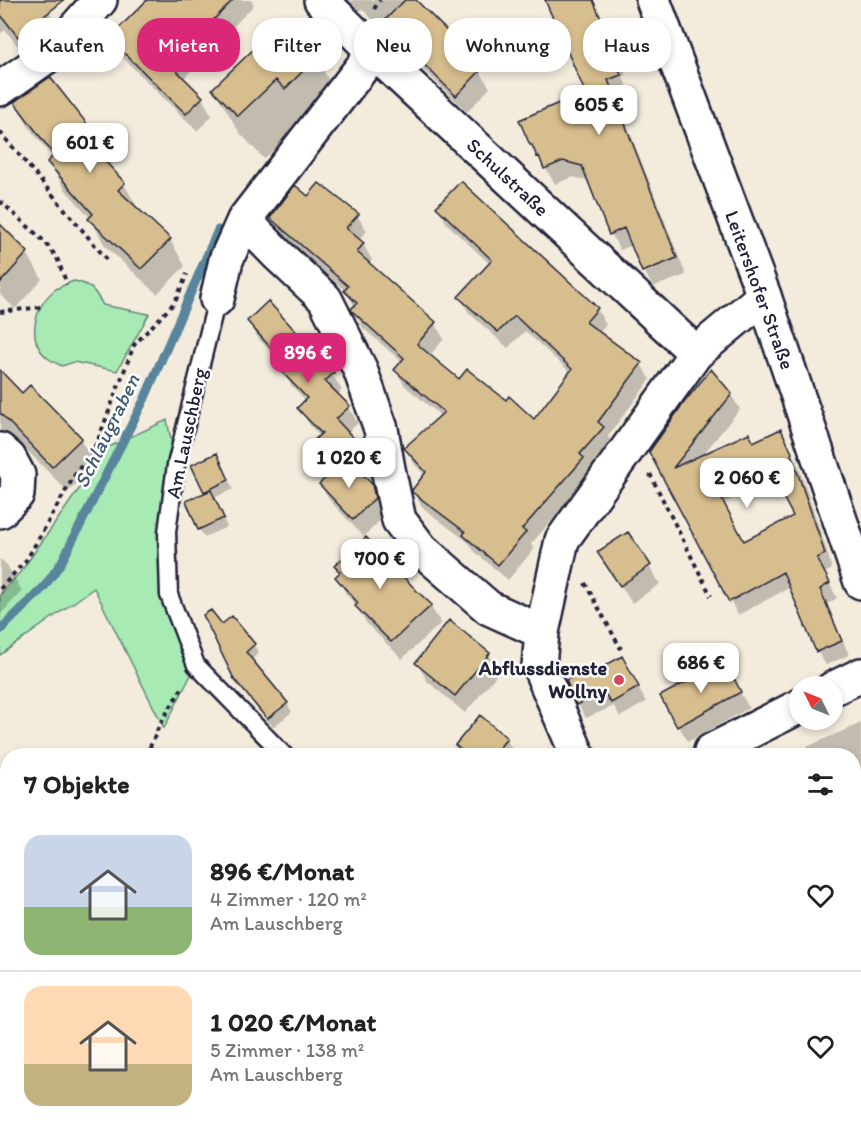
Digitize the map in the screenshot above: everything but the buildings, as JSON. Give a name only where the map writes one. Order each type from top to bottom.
[{"type":"street","points":[[0,89],[56,50],[100,0]]},
{"type":"street","name":"Schulstraße","points":[[321,0],[354,32]]},
{"type":"street","name":"Leitershofer Straße","points":[[653,0],[764,296],[861,582]]},
{"type":"street","name":"Am Lauschberg","points":[[217,299],[226,260],[244,220],[359,72]]},
{"type":"street","name":"Schulstraße","points":[[395,72],[696,353]]},
{"type":"street","points":[[244,220],[325,299],[360,369],[381,429],[399,520],[421,549],[489,608],[542,632]]},
{"type":"street","points":[[575,748],[539,666],[542,632],[562,540],[696,353],[764,296]]},
{"type":"street","points":[[0,450],[9,458],[18,475],[18,494],[0,511]]},
{"type":"street","points":[[843,684],[861,675]]},
{"type":"street","points":[[717,748],[789,712]]},
{"type":"lane","name":"Am Lauschberg","points":[[217,299],[176,465],[168,532],[169,595],[196,665],[277,748]]},
{"type":"path","points":[[0,132],[109,262]]},
{"type":"path","points":[[0,201],[46,243],[57,258],[67,284]]},
{"type":"path","points":[[0,589],[27,559],[77,471],[91,454],[134,345],[175,302],[188,271]]},
{"type":"path","points":[[0,312],[41,307]]},
{"type":"path","points":[[633,441],[711,596]]},
{"type":"path","points":[[562,540],[621,649]]},
{"type":"path","points":[[150,748],[160,724],[196,665]]},
{"type":"green space","points":[[74,281],[92,289],[103,305],[149,314],[117,371],[74,362],[62,366],[49,359],[37,343],[35,323],[42,304],[56,289]]},
{"type":"green space","points":[[167,420],[176,465],[169,595],[196,665],[164,728],[94,588],[0,655],[0,595],[22,570],[91,472],[104,449]]},
{"type":"waterway","name":"Schlaugraben","points":[[0,630],[44,587],[61,563],[144,400],[218,230]]},
{"type":"place","name":"Abflussdienste Wollny","points":[[619,680]]}]
